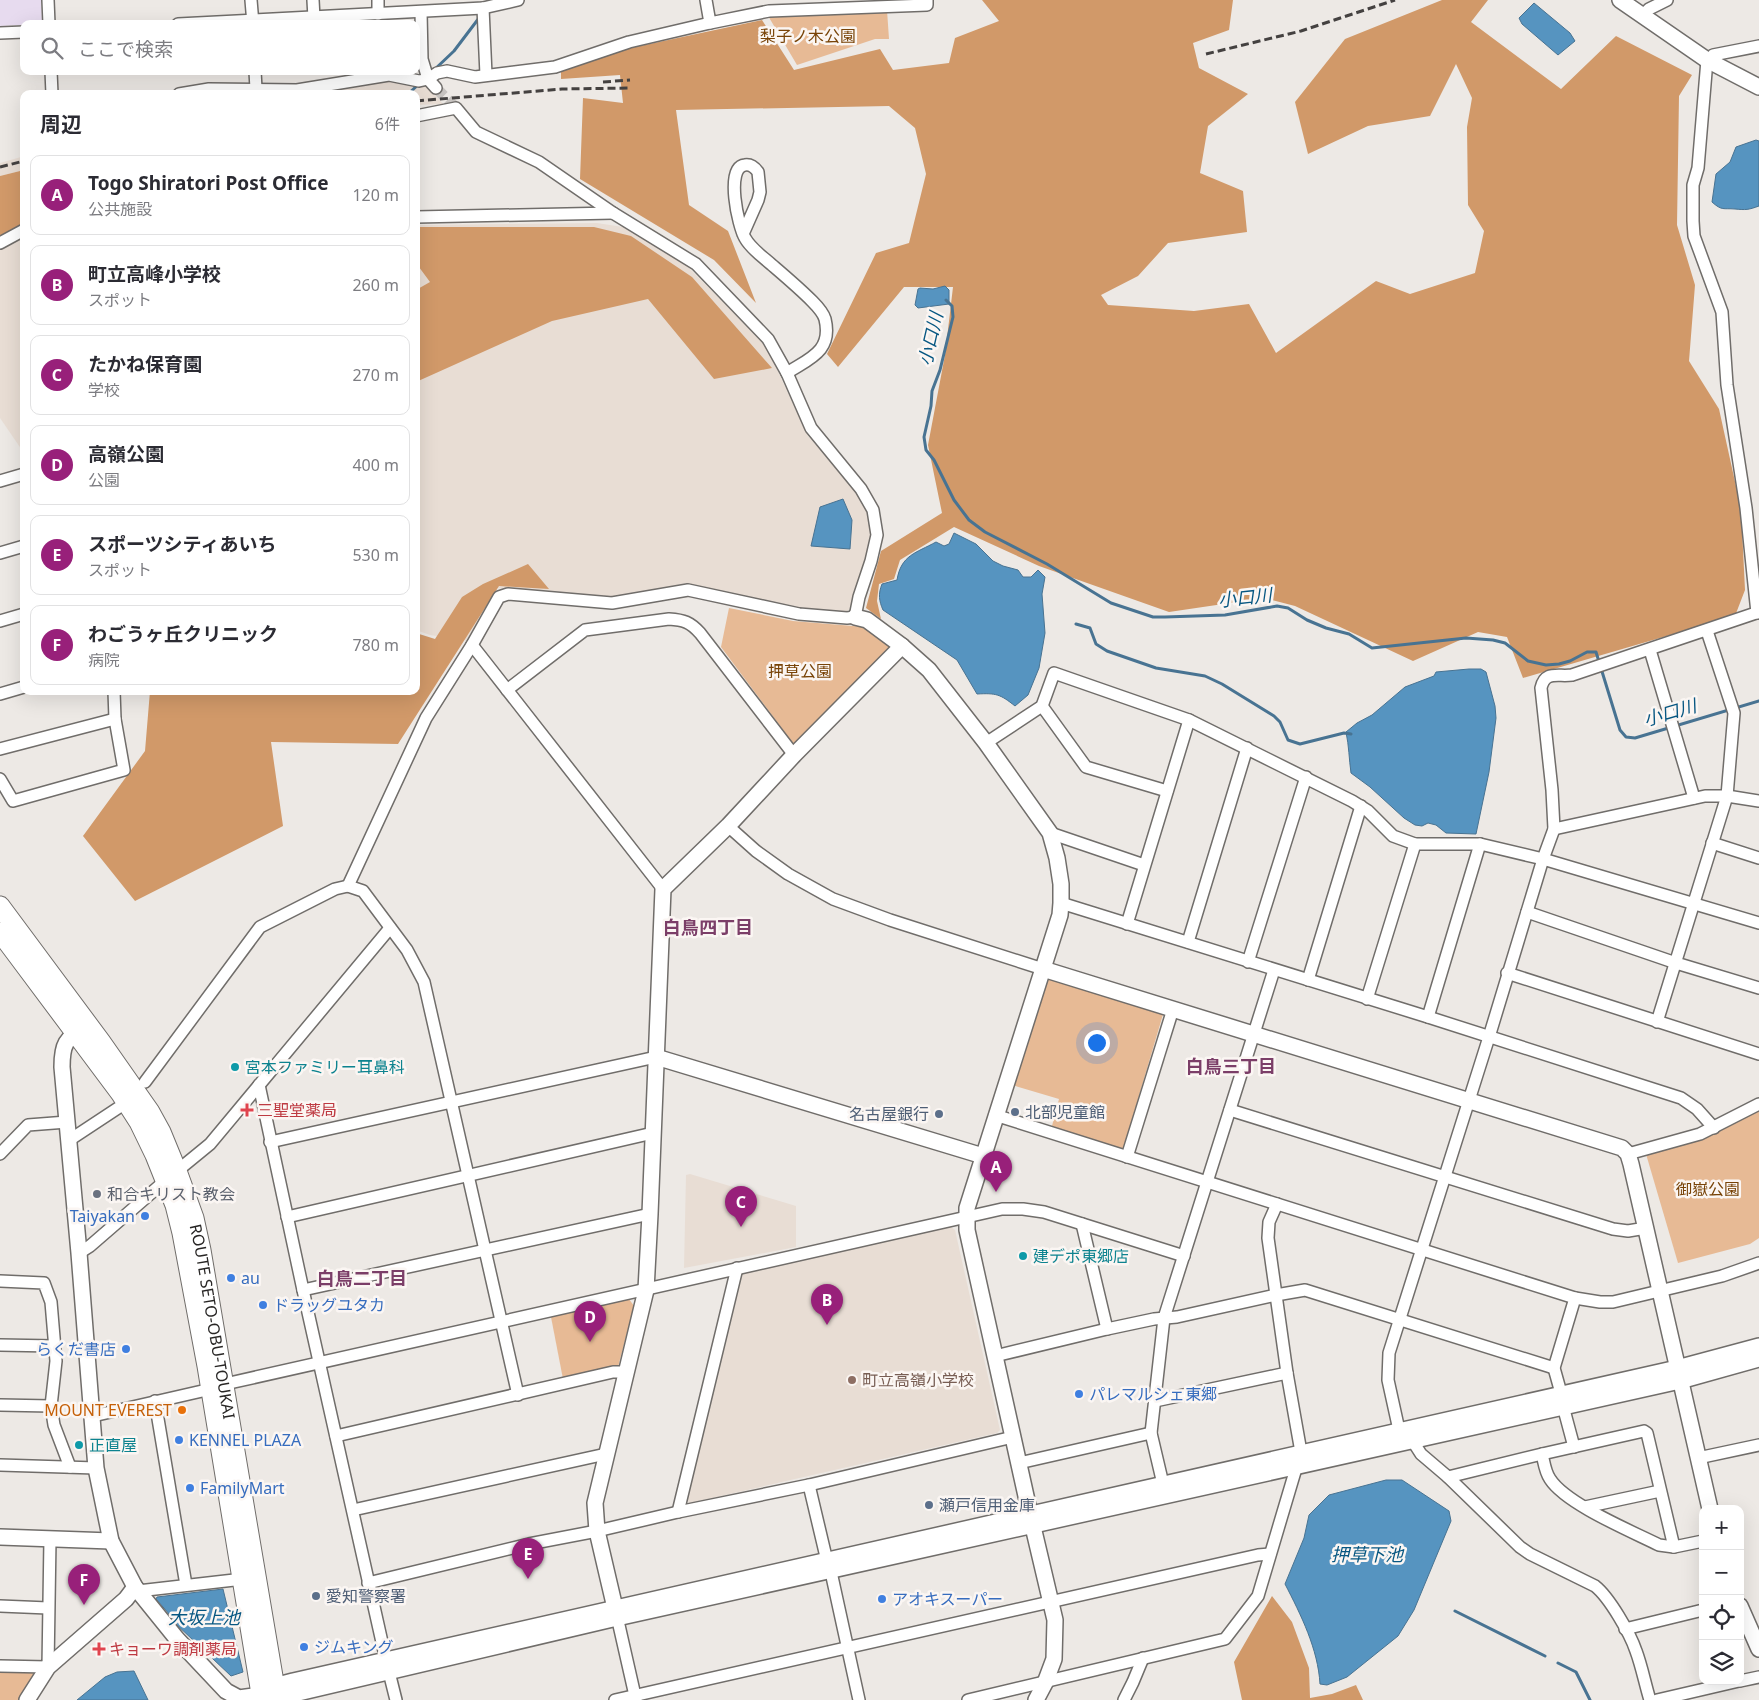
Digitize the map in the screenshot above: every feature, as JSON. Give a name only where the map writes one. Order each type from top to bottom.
[{"type":"main road","name":"ROUTE SETO-OBU-TOUKAI","points":[[0,906],[82,1028],[171,1176],[175,1205],[218,1387],[270,1696]]},
{"type":"main road","name":"ROUTE SETO-OBU-TOUKAI","points":[[0,932],[82,1028]]},
{"type":"main road","name":"ROUTE SETO-OBU-TOUKAI","points":[[218,1387],[243,1579],[270,1696]]},
{"type":"street","points":[[48,0],[49,20]]},
{"type":"street","points":[[252,0],[252,20]]},
{"type":"street","points":[[313,0],[314,18]]},
{"type":"street","points":[[378,0],[378,14]]},
{"type":"street","points":[[283,20],[482,8],[518,0]]},
{"type":"street","points":[[706,0],[710,23]]},
{"type":"street","points":[[203,90],[297,90],[389,75],[419,81],[447,71],[475,77],[555,67],[629,42],[710,23],[768,5],[927,5],[927,0]]},
{"type":"street","points":[[1620,0],[1708,60],[1759,87]]},
{"type":"street","points":[[1642,16],[1649,9],[1667,0]]},
{"type":"street","points":[[482,8],[486,75]]},
{"type":"street","points":[[421,12],[422,59],[428,79],[436,88]]},
{"type":"street","points":[[0,33],[20,32]]},
{"type":"street","points":[[1399,1430],[1388,1380],[1389,1353],[1489,1037],[1507,973],[1554,829],[1552,790],[1541,688],[1542,681],[1548,677],[1572,675],[1758,613],[1746,508],[1727,385],[1722,312],[1714,285],[1694,236],[1692,220],[1708,60],[1713,55],[1759,46]]},
{"type":"street","points":[[51,75],[52,90]]},
{"type":"street","points":[[255,75],[256,89]]},
{"type":"street","points":[[420,115],[456,108],[476,132],[539,162],[613,213],[696,264],[768,339],[787,372],[811,428],[861,489],[873,510],[877,535],[871,561],[858,597],[856,616]]},
{"type":"street","points":[[743,234],[760,192],[758,172],[751,166],[745,165],[740,167],[734,176],[737,215],[743,234],[749,245],[799,288],[820,310],[825,319],[826,336],[818,354],[787,372]]},
{"type":"street","points":[[420,217],[613,213]]},
{"type":"street","points":[[0,243],[20,232]]},
{"type":"street","points":[[0,481],[20,475]]},
{"type":"street","points":[[0,552],[20,547]]},
{"type":"street","points":[[348,886],[426,718],[472,645],[495,601],[502,595],[612,603],[688,590],[799,614],[847,618],[856,616],[867,620],[902,646],[929,670],[986,743],[1050,833],[1057,858],[1061,903],[1060,915],[966,1208],[966,1230],[1031,1520],[1052,1602],[1056,1635],[1054,1659],[1036,1700]]},
{"type":"street","points":[[0,621],[20,615]]},
{"type":"street","points":[[507,690],[585,630],[669,619],[681,620],[692,624],[700,633],[794,754]]},
{"type":"street","points":[[1657,1022],[1728,796],[1732,709],[1707,631]]},
{"type":"street","points":[[472,645],[663,889],[646,1290],[595,1503],[597,1531],[636,1698]]},
{"type":"street","points":[[663,889],[728,826],[794,754],[902,646]]},
{"type":"street","points":[[1650,650],[1694,798]]},
{"type":"street","points":[[986,743],[1042,706],[1054,673],[1189,720],[1361,806],[1393,836],[1415,844],[1480,844],[1543,859],[1759,923]]},
{"type":"street","points":[[0,694],[20,688]]},
{"type":"street","points":[[0,779],[13,801],[124,770],[114,695]]},
{"type":"street","points":[[1042,706],[1086,766],[1167,790]]},
{"type":"street","points":[[0,749],[116,719]]},
{"type":"street","points":[[1127,924],[1189,720]]},
{"type":"street","points":[[1188,942],[1247,748]]},
{"type":"street","points":[[1248,962],[1306,777]]},
{"type":"street","points":[[1554,829],[1694,798],[1728,796],[1759,801]]},
{"type":"street","points":[[1308,980],[1361,806]]},
{"type":"street","points":[[728,826],[756,852],[788,874],[833,899],[890,920],[1622,1148],[1628,1154],[1709,1505]]},
{"type":"street","points":[[1050,833],[1144,865]]},
{"type":"street","points":[[1712,843],[1759,858]]},
{"type":"street","points":[[1367,999],[1415,844]]},
{"type":"street","points":[[1428,1017],[1480,844]]},
{"type":"street","points":[[145,1082],[260,927],[335,889],[348,886],[364,891],[413,959],[424,982],[518,1394]]},
{"type":"street","points":[[1061,903],[1682,1098],[1697,1109],[1714,1128]]},
{"type":"street","points":[[1527,912],[1676,963],[1759,988]]},
{"type":"street","points":[[79,1252],[90,1246],[210,1144],[390,928]]},
{"type":"street","points":[[1163,1484],[1151,1433],[1164,1318],[1274,970]]},
{"type":"street","points":[[1507,973],[1759,1054]]},
{"type":"street","points":[[1127,1157],[1173,1008]]},
{"type":"street","points":[[82,1028],[62,1048],[62,1066],[96,1468],[111,1541],[136,1589],[177,1640],[226,1691],[239,1698],[270,1696],[388,1666],[616,1613],[1299,1459],[1399,1430],[1562,1400],[1678,1374],[1759,1359]]},
{"type":"street","points":[[270,1142],[656,1057],[983,1156]]},
{"type":"street","points":[[259,1085],[368,1583],[396,1700]]},
{"type":"street","points":[[1628,1154],[1700,1134],[1759,1104]]},
{"type":"street","points":[[68,1141],[118,1108]]},
{"type":"street","points":[[1230,1110],[1613,1228],[1628,1230],[1646,1228]]},
{"type":"street","points":[[995,1115],[1575,1298],[1613,1302],[1722,1276],[1759,1264]]},
{"type":"street","points":[[0,1154],[28,1125],[67,1122]]},
{"type":"street","points":[[287,1217],[653,1133]]},
{"type":"street","points":[[968,1700],[1225,1640],[1258,1596],[1299,1459],[1268,1238],[1269,1222],[1278,1204]]},
{"type":"street","points":[[93,1416],[1002,1209],[1044,1212],[1184,1256]]},
{"type":"street","points":[[303,1290],[650,1214]]},
{"type":"street","points":[[1082,1224],[1107,1329]]},
{"type":"street","points":[[678,1512],[737,1268]]},
{"type":"street","points":[[0,1281],[44,1283],[50,1302],[56,1362],[51,1406],[54,1425],[70,1467]]},
{"type":"street","points":[[995,1356],[1107,1329],[1177,1317],[1276,1295],[1310,1290],[1554,1368]]},
{"type":"street","points":[[1574,1447],[1554,1368],[1575,1298]]},
{"type":"street","points":[[0,1345],[54,1346]]},
{"type":"street","points":[[1678,1374],[1759,1346]]},
{"type":"street","points":[[336,1436],[613,1372],[627,1372]]},
{"type":"street","points":[[1156,1401],[1287,1373]]},
{"type":"street","points":[[1031,1520],[1163,1484],[1412,1440],[1562,1400]]},
{"type":"street","points":[[155,1401],[186,1585]]},
{"type":"street","points":[[0,1405],[51,1406]]},
{"type":"street","points":[[1448,1477],[1644,1432],[1647,1433],[1674,1548]]},
{"type":"street","points":[[1019,1462],[1151,1433]]},
{"type":"street","points":[[368,1583],[529,1544],[809,1485],[1013,1437]]},
{"type":"street","points":[[1412,1440],[1421,1454],[1448,1477],[1520,1547],[1603,1592],[1610,1601],[1635,1648],[1650,1700]]},
{"type":"street","points":[[1698,1458],[1759,1444]]},
{"type":"street","points":[[352,1510],[606,1454]]},
{"type":"street","points":[[1542,1454],[1546,1471],[1552,1481],[1570,1499],[1659,1545],[1674,1548],[1699,1542]]},
{"type":"street","points":[[0,1465],[96,1468]]},
{"type":"street","points":[[809,1485],[860,1700]]},
{"type":"street","points":[[1585,1507],[1660,1491]]},
{"type":"street","points":[[0,1537],[111,1541]]},
{"type":"street","points":[[48,1667],[50,1539]]},
{"type":"street","points":[[615,1700],[636,1698],[848,1647],[1258,1555],[1270,1554]]},
{"type":"street","points":[[27,1700],[48,1667],[136,1589],[243,1579]]},
{"type":"street","points":[[0,1606],[48,1608]]},
{"type":"street","points":[[1625,1630],[1699,1611]]},
{"type":"street","points":[[1744,1615],[1759,1649]]},
{"type":"street","points":[[1124,1700],[1143,1658]]},
{"type":"street","points":[[0,1666],[48,1667]]},
{"type":"street","points":[[1744,1680],[1759,1676]]},
{"type":"street","points":[[1657,1700],[1722,1685]]},
{"type":"shaded area","points":[[0,0],[41,0],[42,20],[20,20],[20,25],[0,26]]},
{"type":"shaded area","points":[[982,0],[1233,0],[1229,30],[1193,43],[1199,68],[1248,94],[1208,126],[1200,173],[1243,191],[1247,232],[1168,243],[1138,276],[1101,295],[1108,305],[1194,311],[1249,304],[1276,353],[1376,281],[1410,294],[1475,273],[1484,231],[1468,205],[1467,127],[1472,98],[1456,64],[1430,116],[1368,126],[1308,154],[1295,102],[1345,39],[1442,0],[1488,0],[1471,22],[1561,89],[1616,36],[1692,75],[1679,96],[1677,225],[1695,285],[1689,361],[1719,409],[1741,509],[1745,590],[1735,616],[1523,678],[1507,637],[1478,632],[1413,661],[1295,606],[1264,598],[1169,612],[1039,566],[954,527],[900,560],[894,579],[879,584],[877,601],[881,619],[866,608],[881,551],[942,513],[928,445],[945,355],[953,287],[904,287],[838,367],[827,354],[876,253],[909,243],[926,174],[915,128],[889,106],[676,110],[689,205],[728,231],[756,303],[714,260],[580,179],[583,98],[623,103],[620,75],[561,79],[561,70],[626,49],[762,20],[794,70],[880,49],[893,70],[949,63],[955,38],[999,21]]},
{"type":"shaded area","points":[[384,79],[425,84],[443,104],[420,105],[420,90],[324,90]]},
{"type":"shaded area","points":[[20,157],[20,171],[0,176],[0,163]]},
{"type":"shaded area","points":[[20,171],[20,228],[0,239],[0,176]]},
{"type":"shaded area","points":[[597,223],[623,227],[687,266],[761,340],[768,350],[808,436],[849,482],[868,512],[872,536],[871,545],[850,609],[845,612],[799,608],[687,583],[614,597],[496,588],[469,641],[430,635],[420,631],[420,225]]},
{"type":"shaded area","points":[[420,227],[594,227],[631,236],[692,277],[772,368],[714,379],[648,299],[552,321],[420,380],[420,288],[430,282],[420,268]]},
{"type":"shaded area","points":[[20,235],[20,447],[0,418],[0,245]]},
{"type":"shaded area","points":[[528,564],[549,589],[499,586],[398,744],[271,742],[283,826],[135,901],[83,836],[145,751],[150,695],[420,695],[420,634],[435,639],[462,597],[483,584]]},
{"type":"shaded area","points":[[690,1174],[796,1206],[796,1247],[684,1268],[686,1175]]},
{"type":"shaded area","name":"町立高嶺小学校","points":[[951,1227],[955,1230],[1000,1430],[997,1433],[690,1503],[685,1499],[740,1276],[744,1273]]},
{"type":"shaded area","points":[[1272,1596],[1292,1622],[1309,1668],[1310,1698],[1332,1694],[1356,1685],[1363,1700],[1242,1700],[1234,1662]]},
{"type":"green space","name":"梨子ノ木公園","points":[[887,10],[889,39],[875,39],[797,65],[767,14]]},
{"type":"green space","name":"押草公園","points":[[729,608],[793,621],[865,627],[895,647],[795,746],[721,647]]},
{"type":"green space","points":[[1045,973],[1164,1011],[1123,1150],[1052,1126],[1059,1099],[1012,1085]]},
{"type":"green space","name":"御嶽公園","points":[[1759,1107],[1759,1238],[1750,1244],[1678,1263],[1646,1154]]},
{"type":"green space","points":[[629,1299],[634,1306],[618,1367],[563,1379],[551,1317]]},
{"type":"green space","points":[[0,1667],[35,1669],[35,1675],[18,1700],[0,1700]]},
{"type":"water","points":[[1534,3],[1570,33],[1575,41],[1558,55],[1522,24],[1519,18]]},
{"type":"water","points":[[1756,140],[1759,141],[1759,206],[1745,210],[1718,207],[1712,202],[1716,174],[1730,162],[1736,147]]},
{"type":"water","points":[[945,286],[949,290],[949,304],[918,308],[915,305],[918,289],[933,289]]},
{"type":"water","points":[[843,499],[852,520],[850,549],[811,546],[820,507]]},
{"type":"water","points":[[954,533],[976,544],[993,561],[1018,570],[1023,577],[1031,577],[1038,570],[1045,577],[1042,594],[1045,633],[1039,668],[1028,695],[1015,706],[998,695],[977,694],[957,660],[883,610],[880,600],[882,584],[897,580],[902,565],[910,556],[936,542],[944,546],[949,544]]},
{"type":"water","points":[[1481,669],[1486,672],[1495,706],[1496,718],[1489,772],[1476,834],[1446,833],[1436,825],[1428,823],[1422,826],[1415,825],[1404,818],[1370,787],[1351,773],[1346,732],[1357,723],[1372,715],[1405,687],[1434,676],[1436,672]]},
{"type":"water","name":"押草下池","points":[[1386,1480],[1402,1480],[1449,1511],[1451,1521],[1414,1610],[1398,1636],[1347,1677],[1327,1685],[1320,1684],[1319,1671],[1312,1645],[1303,1620],[1285,1584],[1304,1538],[1309,1515],[1329,1495]]},
{"type":"water","name":"大坂上池","points":[[223,1589],[243,1672],[231,1676],[176,1624],[156,1599],[157,1597]]},
{"type":"water","points":[[134,1671],[148,1700],[77,1700],[105,1677],[117,1672]]},
{"type":"waterway","points":[[434,70],[454,51],[479,18]]},
{"type":"waterway","points":[[412,90],[419,84]]},
{"type":"waterway","name":"小口川","points":[[946,300],[952,306],[953,317],[940,370],[932,391],[931,406],[924,437],[926,450],[934,460],[954,500],[969,520],[985,532],[1047,564],[1111,603],[1153,617],[1225,615],[1277,606],[1288,608],[1307,620],[1326,628],[1349,634],[1372,648],[1466,638],[1493,640],[1505,643],[1528,661],[1546,665],[1559,664],[1570,661],[1587,652],[1596,652],[1620,730],[1626,737],[1635,738],[1759,701]]},
{"type":"waterway","points":[[1076,624],[1090,628],[1096,644],[1107,651],[1156,668],[1205,676],[1222,684],[1274,716],[1280,722],[1288,740],[1300,744],[1344,733],[1351,734]]},
{"type":"waterway","points":[[1455,1611],[1545,1656]]},
{"type":"waterway","points":[[1558,1663],[1576,1672],[1590,1700]]},
{"type":"tunnel","points":[[436,88],[456,108]]},
{"type":"railway","points":[[1206,54],[1301,31],[1395,0]]},
{"type":"railway","points":[[603,82],[630,80]]},
{"type":"railway","points":[[420,101],[562,89],[631,88]]},
{"type":"railway","points":[[0,167],[20,162]]},
{"type":"place","name":"宮本ファミリー耳鼻科","points":[[235,1067]]},
{"type":"place","name":"三聖堂薬局","points":[[247,1110]]},
{"type":"place","name":"北部児童館","points":[[1015,1112]]},
{"type":"place","name":"名古屋銀行","points":[[939,1114]]},
{"type":"place","name":"Togo Shiratori Post Office","points":[[996,1192]]},
{"type":"place","name":"和合キリスト教会","points":[[97,1194]]},
{"type":"place","name":"Taiyakan","points":[[145,1216]]},
{"type":"place","name":"たかね保育園","points":[[741,1227]]},
{"type":"place","name":"建デポ東郷店","points":[[1023,1256]]},
{"type":"place","name":"au","points":[[231,1278]]},
{"type":"place","name":"ドラッグユタカ","points":[[263,1305]]},
{"type":"place","name":"町立高峰小学校","points":[[827,1325]]},
{"type":"place","name":"高嶺公園","points":[[590,1342]]},
{"type":"place","name":"らくだ書店","points":[[126,1349]]},
{"type":"place","name":"町立高嶺小学校","points":[[852,1380]]},
{"type":"place","name":"パレマルシェ東郷","points":[[1079,1394]]},
{"type":"place","name":"MOUNT EVEREST","points":[[182,1410]]},
{"type":"place","name":"KENNEL PLAZA","points":[[179,1440]]},
{"type":"place","name":"正直屋","points":[[79,1445]]},
{"type":"place","name":"FamilyMart","points":[[190,1488]]},
{"type":"place","name":"瀬戸信用金庫","points":[[929,1505]]},
{"type":"place","name":"スポーツシティあいち","points":[[528,1579]]},
{"type":"place","name":"愛知警察署","points":[[316,1596]]},
{"type":"place","name":"アオキスーパー","points":[[882,1599]]},
{"type":"place","name":"わごうヶ丘クリニック","points":[[84,1605]]},
{"type":"place","name":"ジムキング","points":[[304,1647]]},
{"type":"place","name":"キョーワ調剤薬局","points":[[99,1649]]},
{"type":"district","name":"白鳥四丁目","points":[[708,928]]},
{"type":"district","name":"白鳥三丁目","points":[[1231,1067]]},
{"type":"district","name":"白鳥二丁目","points":[[362,1279]]}]
